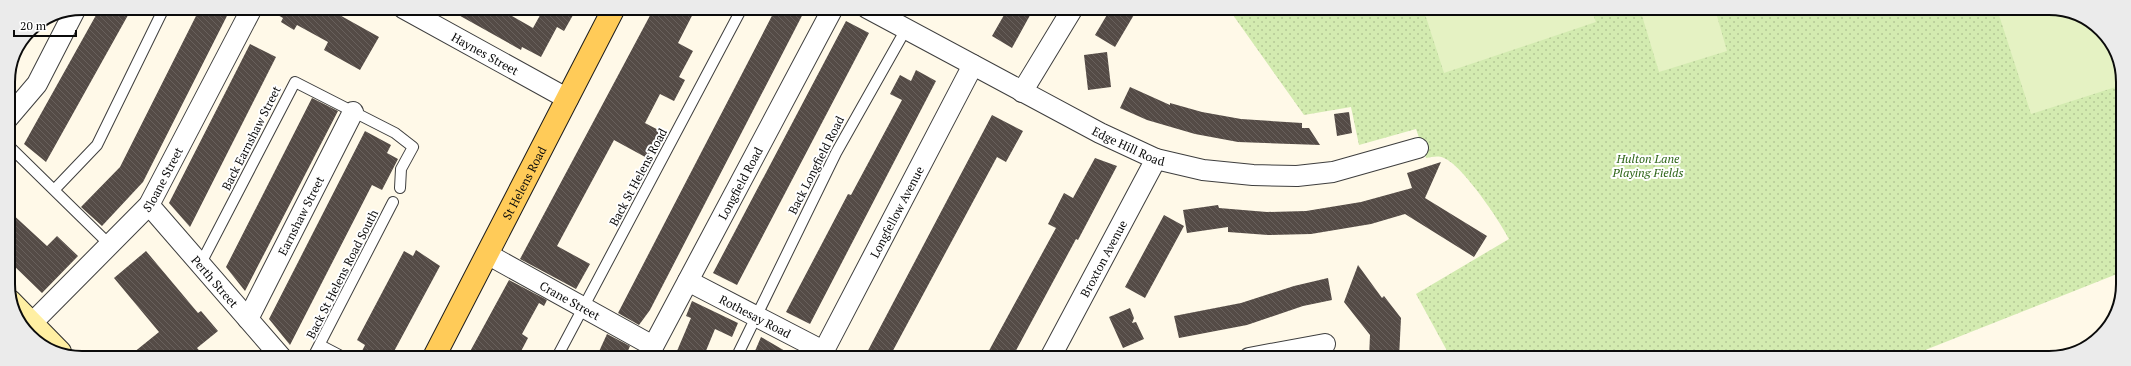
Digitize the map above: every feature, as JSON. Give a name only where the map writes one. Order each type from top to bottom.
[{"type":"main road","name":"St Helens Road","points":[[438,351],[610,15]]},
{"type":"street","name":"Sloane Street","points":[[33,322],[149,205],[248,15]]},
{"type":"street","name":"Haynes Street","points":[[415,15],[568,99]]},
{"type":"street","name":"Longfield Road","points":[[651,351],[829,15]]},
{"type":"street","name":"Edge Hill Road","points":[[880,15],[1100,133],[1156,159],[1203,170],[1253,175],[1298,176],[1333,172],[1418,148]]},
{"type":"street","points":[[1022,92],[1069,15]]},
{"type":"street","points":[[15,110],[37,84],[71,16]]},
{"type":"street","name":"Longfellow Avenue","points":[[823,351],[973,65]]},
{"type":"street","name":"Earnshaw Street","points":[[248,319],[353,112]]},
{"type":"street","name":"Broxton Avenue","points":[[1054,351],[1156,159]]},
{"type":"street","name":"Perth Street","points":[[149,205],[276,351]]},
{"type":"street","name":"Crane Street","points":[[487,254],[585,307],[649,351]]},
{"type":"street","name":"Rothesay Road","points":[[688,281],[755,316],[816,351]]},
{"type":"street","points":[[21,311],[53,344]]},
{"type":"street","points":[[1287,351],[1325,344]]},
{"type":"lane","points":[[55,189],[97,145],[161,15]]},
{"type":"lane","name":"Back St Helens Road","points":[[562,351],[738,15]]},
{"type":"lane","name":"Back Longfield Road","points":[[739,351],[836,153],[906,29]]},
{"type":"lane","name":"Back Earnshaw Street","points":[[200,265],[296,82],[353,112]]},
{"type":"lane","points":[[353,112],[395,133],[413,147],[401,169],[400,188]]},
{"type":"lane","points":[[15,152],[55,189],[110,245]]},
{"type":"lane","name":"Back St Helens Road South","points":[[317,351],[393,202]]},
{"type":"lane","points":[[320,346],[330,351]]},
{"type":"green space","name":"Hulton Lane Playing Fields","points":[[1233,15],[2058,16],[2079,22],[2090,29],[2102,41],[2109,52],[2115,69],[2116,274],[1923,351],[1447,351],[1416,294],[1509,239],[1498,220],[1471,182],[1452,163],[1444,158],[1435,156],[1426,158],[1416,129],[1359,145],[1351,107],[1304,115]]},
{"type":"green space","points":[[1425,15],[1593,15],[1596,22],[1444,73]]},
{"type":"green space","points":[[1642,15],[1717,15],[1727,51],[1659,72]]},
{"type":"green space","points":[[1999,15],[2049,15],[2079,22],[2090,29],[2102,41],[2109,52],[2115,69],[2116,87],[2031,114]]},
{"type":"building","points":[[96,15],[128,15],[46,162],[24,144]]},
{"type":"building","points":[[196,15],[227,15],[143,182],[102,226],[81,207],[120,167]]},
{"type":"building","points":[[278,15],[340,15],[379,37],[360,70],[324,50],[328,42],[297,25],[294,30],[281,22],[283,18]]},
{"type":"building","points":[[458,15],[510,15],[533,28],[540,15],[573,15],[564,31],[557,27],[541,57],[522,47],[521,50]]},
{"type":"building","points":[[650,15],[692,15],[678,43],[693,51],[679,77],[685,80],[674,101],[660,94],[645,123],[666,134],[658,149],[653,146],[647,158],[614,140],[557,246],[590,264],[576,289],[520,259]]},
{"type":"building","points":[[772,15],[802,15],[650,310],[639,325],[618,313]]},
{"type":"building","points":[[1004,15],[1030,15],[1012,48],[992,36]]},
{"type":"building","points":[[1107,15],[1134,15],[1115,47],[1095,35]]},
{"type":"building","points":[[846,21],[869,33],[737,285],[713,273]]},
{"type":"building","points":[[250,44],[276,57],[190,227],[169,203]]},
{"type":"building","points":[[1107,52],[1111,87],[1088,90],[1084,55]]},
{"type":"building","points":[[916,70],[936,81],[810,324],[786,312],[848,194],[851,195],[902,100],[890,94],[900,75],[911,81]]},
{"type":"building","points":[[1130,87],[1170,105],[1170,103],[1202,112],[1241,119],[1302,123],[1302,128],[1309,128],[1320,145],[1238,142],[1195,134],[1147,120],[1120,108]]},
{"type":"building","points":[[312,98],[338,111],[245,291],[226,267]]},
{"type":"building","points":[[1349,112],[1352,133],[1337,136],[1334,114]]},
{"type":"building","points":[[992,115],[1023,131],[1006,162],[997,157],[893,351],[868,351]]},
{"type":"building","points":[[365,131],[391,145],[387,153],[398,159],[382,190],[372,185],[290,345],[269,319]]},
{"type":"building","points":[[1095,158],[1117,166],[1078,240],[1076,239],[1016,351],[989,351],[1056,228],[1048,224],[1064,193],[1073,198]]},
{"type":"building","points":[[1441,162],[1425,198],[1487,236],[1474,257],[1405,214],[1371,224],[1311,234],[1268,235],[1228,232],[1228,227],[1187,233],[1183,210],[1218,205],[1219,208],[1267,212],[1306,211],[1361,202],[1412,188],[1407,173]]},
{"type":"building","points":[[1164,215],[1184,226],[1145,298],[1125,287]]},
{"type":"building","points":[[15,217],[47,246],[57,236],[78,256],[42,293],[15,267]]},
{"type":"building","points":[[416,250],[440,266],[394,351],[362,351],[365,345],[357,340],[404,251],[413,256]]},
{"type":"building","points":[[146,251],[198,313],[201,311],[218,331],[197,348],[200,351],[135,351],[159,332],[114,278]]},
{"type":"building","points":[[1358,265],[1382,298],[1384,296],[1401,318],[1399,351],[1369,351],[1370,335],[1344,302]]},
{"type":"building","points":[[1328,278],[1332,300],[1303,306],[1247,325],[1179,338],[1174,316],[1241,303],[1294,286]]},
{"type":"building","points":[[509,280],[547,300],[544,306],[539,303],[522,334],[528,338],[521,351],[470,351]]},
{"type":"building","points":[[692,301],[738,323],[732,337],[715,329],[706,351],[677,351],[691,318],[686,316]]},
{"type":"building","points":[[1130,308],[1134,318],[1132,323],[1136,322],[1144,339],[1123,348],[1109,317]]},
{"type":"building","points":[[607,334],[630,346],[628,351],[599,351]]},
{"type":"building","points":[[761,337],[785,351],[755,351]]}]
